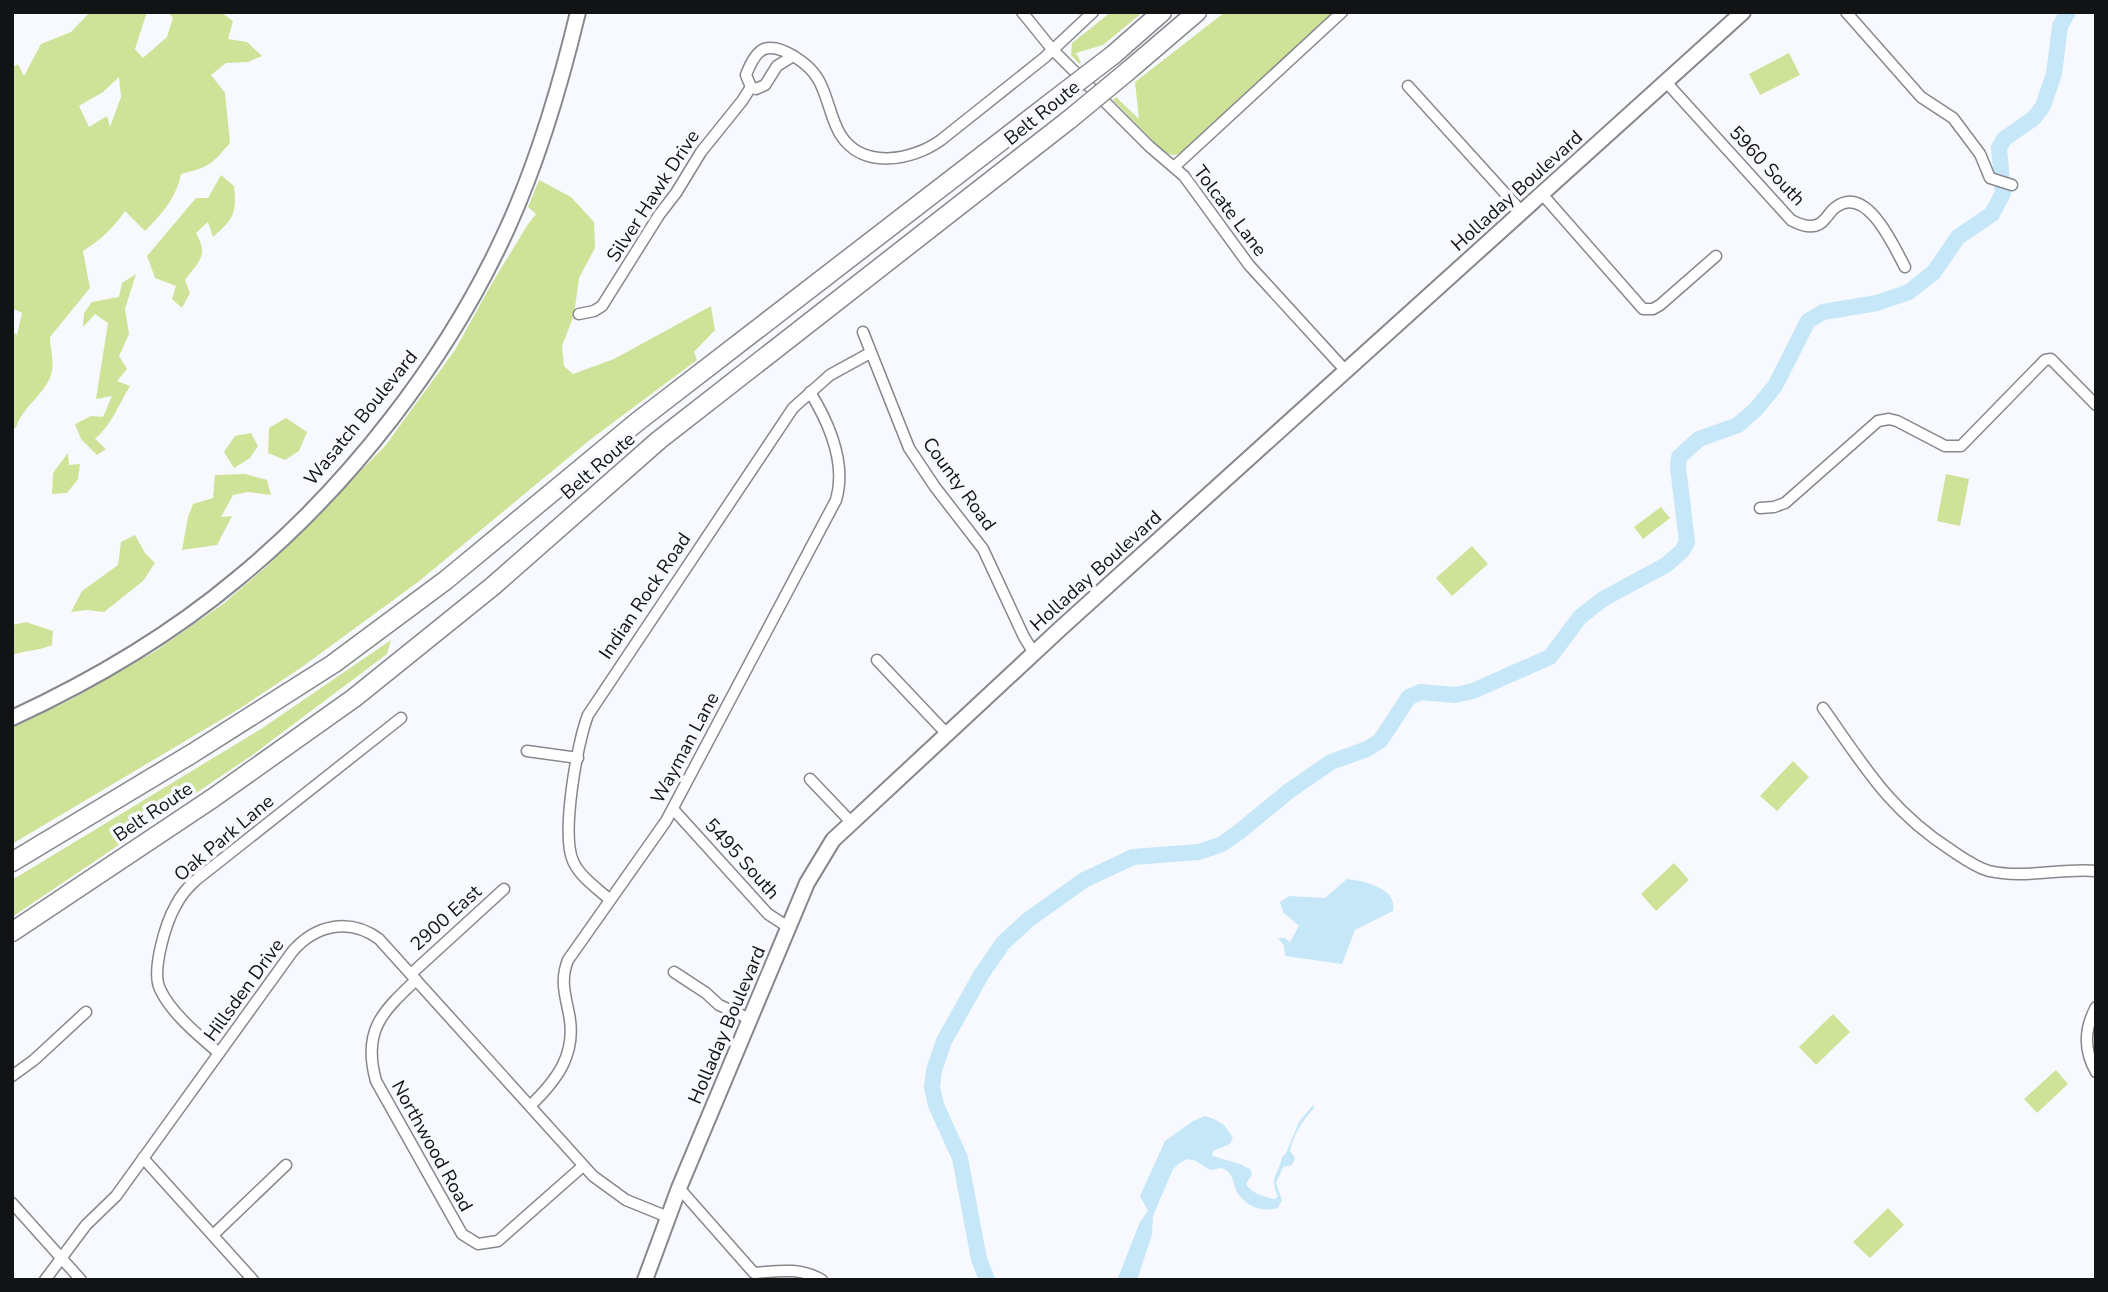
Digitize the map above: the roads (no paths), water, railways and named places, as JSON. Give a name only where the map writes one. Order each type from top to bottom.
[{"type":"highway","name":"Belt Route","points":[[12,862],[193,754],[343,656],[446,580],[637,422],[1053,102],[1162,12]]},
{"type":"highway","name":"Belt Route","points":[[12,932],[213,798],[354,698],[493,586],[660,440],[1070,119],[1196,12]]},
{"type":"main road","name":"Wasatch Boulevard","points":[[12,719],[72,689],[128,656],[224,589],[288,532],[345,472],[393,415],[428,368],[461,316],[506,230],[544,135],[578,12]]},
{"type":"main road","name":"Holladay Boulevard","points":[[645,1280],[678,1188],[788,927],[807,883],[834,840],[946,733],[1743,12]]},
{"type":"street","name":"Tolcate Lane","points":[[1022,12],[1052,49],[1194,188],[1249,265],[1345,370]]},
{"type":"street","points":[[793,56],[805,64],[818,80],[847,144],[866,155],[893,158],[919,152],[934,145],[1044,58],[1093,12]]},
{"type":"street","points":[[1174,167],[1342,12]]},
{"type":"street","points":[[1846,12],[1922,97],[1953,118],[1980,154],[1990,178],[2012,185]]},
{"type":"street","name":"Silver Hawk Drive","points":[[775,48],[793,56],[777,66],[762,87],[751,87],[746,75],[761,51],[775,48]]},
{"type":"street","name":"5960 South","points":[[1666,82],[1791,220],[1812,226],[1822,222],[1838,205],[1850,202],[1860,205],[1880,222],[1905,267]]},
{"type":"street","points":[[1408,86],[1521,212]]},
{"type":"street","name":"Silver Hawk Drive","points":[[579,314],[602,306],[701,152],[751,87]]},
{"type":"street","points":[[1542,194],[1643,309],[1653,309],[1660,305],[1716,256]]},
{"type":"street","name":"County Road","points":[[863,332],[909,448],[934,487],[984,548],[1020,631],[1034,653]]},
{"type":"street","name":"Indian Rock Road","points":[[611,900],[581,873],[570,852],[569,823],[585,722],[595,702],[793,408],[830,375],[870,353]]},
{"type":"street","points":[[1760,508],[1785,503],[1872,424],[1882,419],[1897,421],[1945,446],[1961,446],[2045,360],[2051,359],[2096,405]]},
{"type":"street","name":"Wayman Lane","points":[[530,1106],[556,1079],[568,1054],[570,1026],[562,981],[568,960],[673,809],[836,500],[840,477],[839,460],[823,417],[810,392]]},
{"type":"street","points":[[877,660],[946,733]]},
{"type":"street","points":[[1823,708],[1874,780],[1901,812],[1925,833],[1976,866],[2027,874],[2073,869],[2096,871]]},
{"type":"street","name":"Oak Park Lane","points":[[219,1053],[182,1017],[161,992],[157,982],[165,933],[176,904],[196,880],[401,718]]},
{"type":"street","points":[[527,751],[578,758]]},
{"type":"street","points":[[810,779],[850,822]]},
{"type":"street","name":"5495 South","points":[[673,809],[768,914],[788,927]]},
{"type":"street","name":"2900 East","points":[[413,977],[504,889]]},
{"type":"street","name":"Hillsden Drive","points":[[44,1280],[86,1225],[116,1196],[292,952],[307,937],[320,930],[343,926],[366,931],[379,939],[583,1166],[617,1195],[668,1217]]},
{"type":"street","points":[[674,972],[719,1005],[750,1019]]},
{"type":"street","name":"Northwood Road","points":[[413,977],[386,1008],[377,1023],[370,1052],[372,1067],[376,1081],[462,1234],[478,1244],[498,1241],[583,1166]]},
{"type":"street","points":[[2096,1007],[2086,1040],[2091,1064],[2096,1072]]},
{"type":"street","points":[[12,1076],[34,1060],[86,1012]]},
{"type":"street","points":[[143,1158],[253,1280]]},
{"type":"street","points":[[213,1235],[286,1166]]},
{"type":"street","points":[[678,1188],[754,1273]]},
{"type":"street","points":[[12,1203],[81,1280]]},
{"type":"street","points":[[745,1280],[754,1273],[799,1270],[822,1280]]},
{"type":"water","points":[[1347,879],[1370,884],[1385,891],[1393,903],[1393,911],[1355,930],[1342,964],[1285,956],[1284,946],[1278,938],[1285,938],[1290,942],[1299,926],[1283,912],[1280,902],[1289,896],[1325,898]]},
{"type":"water","points":[[1313,1105],[1314,1108],[1293,1139],[1290,1151],[1295,1158],[1292,1165],[1283,1167],[1276,1183],[1282,1200],[1278,1208],[1261,1209],[1250,1205],[1240,1197],[1231,1175],[1222,1168],[1210,1170],[1188,1159],[1181,1162],[1173,1169],[1153,1216],[1152,1235],[1137,1280],[1117,1280],[1140,1222],[1148,1211],[1140,1196],[1165,1141],[1193,1121],[1205,1116],[1214,1119],[1224,1125],[1233,1138],[1230,1144],[1213,1151],[1212,1156],[1250,1169],[1252,1174],[1246,1184],[1248,1187],[1258,1194],[1274,1199],[1278,1197],[1274,1181],[1282,1157],[1299,1122]]},
{"type":"waterway","points":[[987,1280],[979,1259],[960,1158],[936,1105],[932,1087],[934,1070],[944,1041],[981,975],[1003,943],[1028,920],[1084,880],[1133,857],[1199,852],[1222,844],[1331,762],[1367,749],[1380,741],[1409,697],[1421,692],[1455,695],[1473,691],[1550,657],[1580,617],[1603,599],[1666,565],[1682,551],[1687,542],[1679,457],[1699,439],[1738,425],[1756,409],[1775,386],[1808,321],[1823,312],[1877,303],[1909,292],[1934,272],[1958,237],[1992,214],[2003,193],[1999,148],[2004,139],[2034,118],[2043,106],[2054,74],[2060,26],[2068,12]]}]
